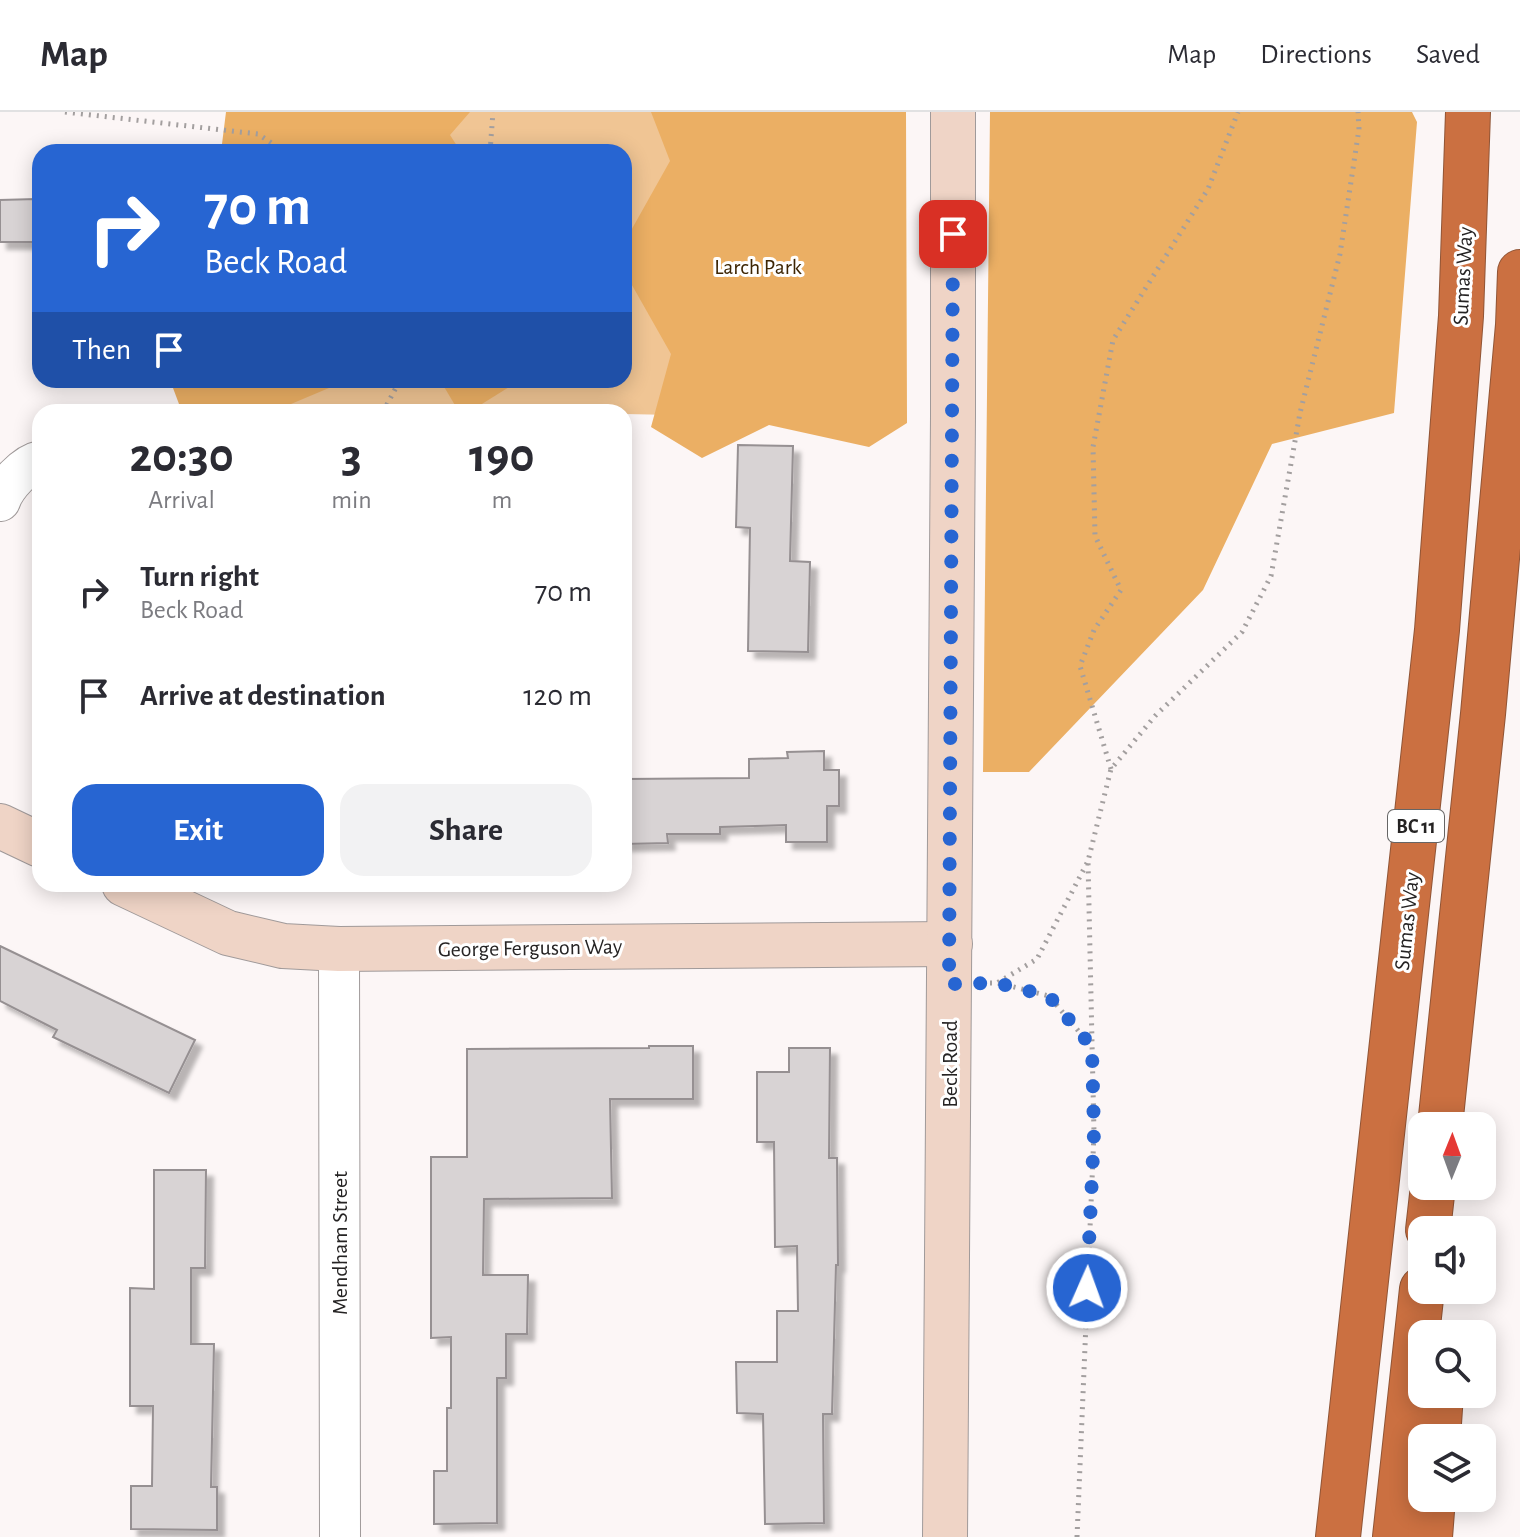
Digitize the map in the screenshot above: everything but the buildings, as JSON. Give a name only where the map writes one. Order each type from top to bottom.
[{"type":"highway","name":"Sumas Way","points":[[1338,1537],[1437,630],[1461,316],[1468,112]]},
{"type":"highway","name":"BC 11","points":[[1442,1112],[1502,512],[1520,272]]},
{"type":"highway","points":[[1454,1112],[1460,942]]},
{"type":"highway","points":[[1395,1537],[1420,1304]]},
{"type":"highway","points":[[1430,1537],[1432,1512]]},
{"type":"street","name":"Beck Road","points":[[945,1537],[953,112]]},
{"type":"street","points":[[0,501],[3,492],[32,463]]},
{"type":"street","points":[[0,826],[32,841]]},
{"type":"street","name":"George Ferguson Way","points":[[141,892],[228,933],[283,946],[950,964]]},
{"type":"street","name":"Mendham Street","points":[[339,949],[340,1537]]},
{"type":"path","points":[[65,112],[258,134],[273,144]]},
{"type":"path","points":[[491,144],[493,112]]},
{"type":"path","points":[[1111,769],[1080,666],[1094,630],[1121,590],[1095,536],[1093,447],[1113,340],[1208,189],[1238,112]]},
{"type":"path","points":[[997,983],[1037,959],[1088,861],[1111,769],[1155,716],[1242,632],[1271,576],[1300,413],[1340,254],[1359,129],[1358,112]]},
{"type":"path","points":[[1077,1537],[1094,1133],[1088,861]]},
{"type":"path","points":[[950,964],[997,983],[1049,996],[1092,1047]]},
{"type":"green space","points":[[226,112],[470,112],[450,135],[456,144],[222,144]]},
{"type":"green space","name":"Larch Park","points":[[245,112],[893,112],[890,419],[632,414],[632,404],[243,404],[243,388],[632,388],[632,144],[245,144]]},
{"type":"green space","name":"Larch Park","points":[[651,112],[906,112],[907,423],[869,447],[769,425],[702,458],[651,427],[671,354],[632,285],[632,229],[670,161]]},
{"type":"green space","points":[[990,112],[1412,112],[1417,122],[1394,413],[1272,444],[1203,590],[1029,772],[983,772]]},
{"type":"green space","points":[[173,388],[329,388],[291,404],[179,404]]},
{"type":"green space","points":[[445,388],[508,388],[482,404],[454,404]]},
{"type":"route","points":[[953,234],[949,984],[997,983],[1049,996],[1092,1047],[1094,1133],[1087,1288]]}]
